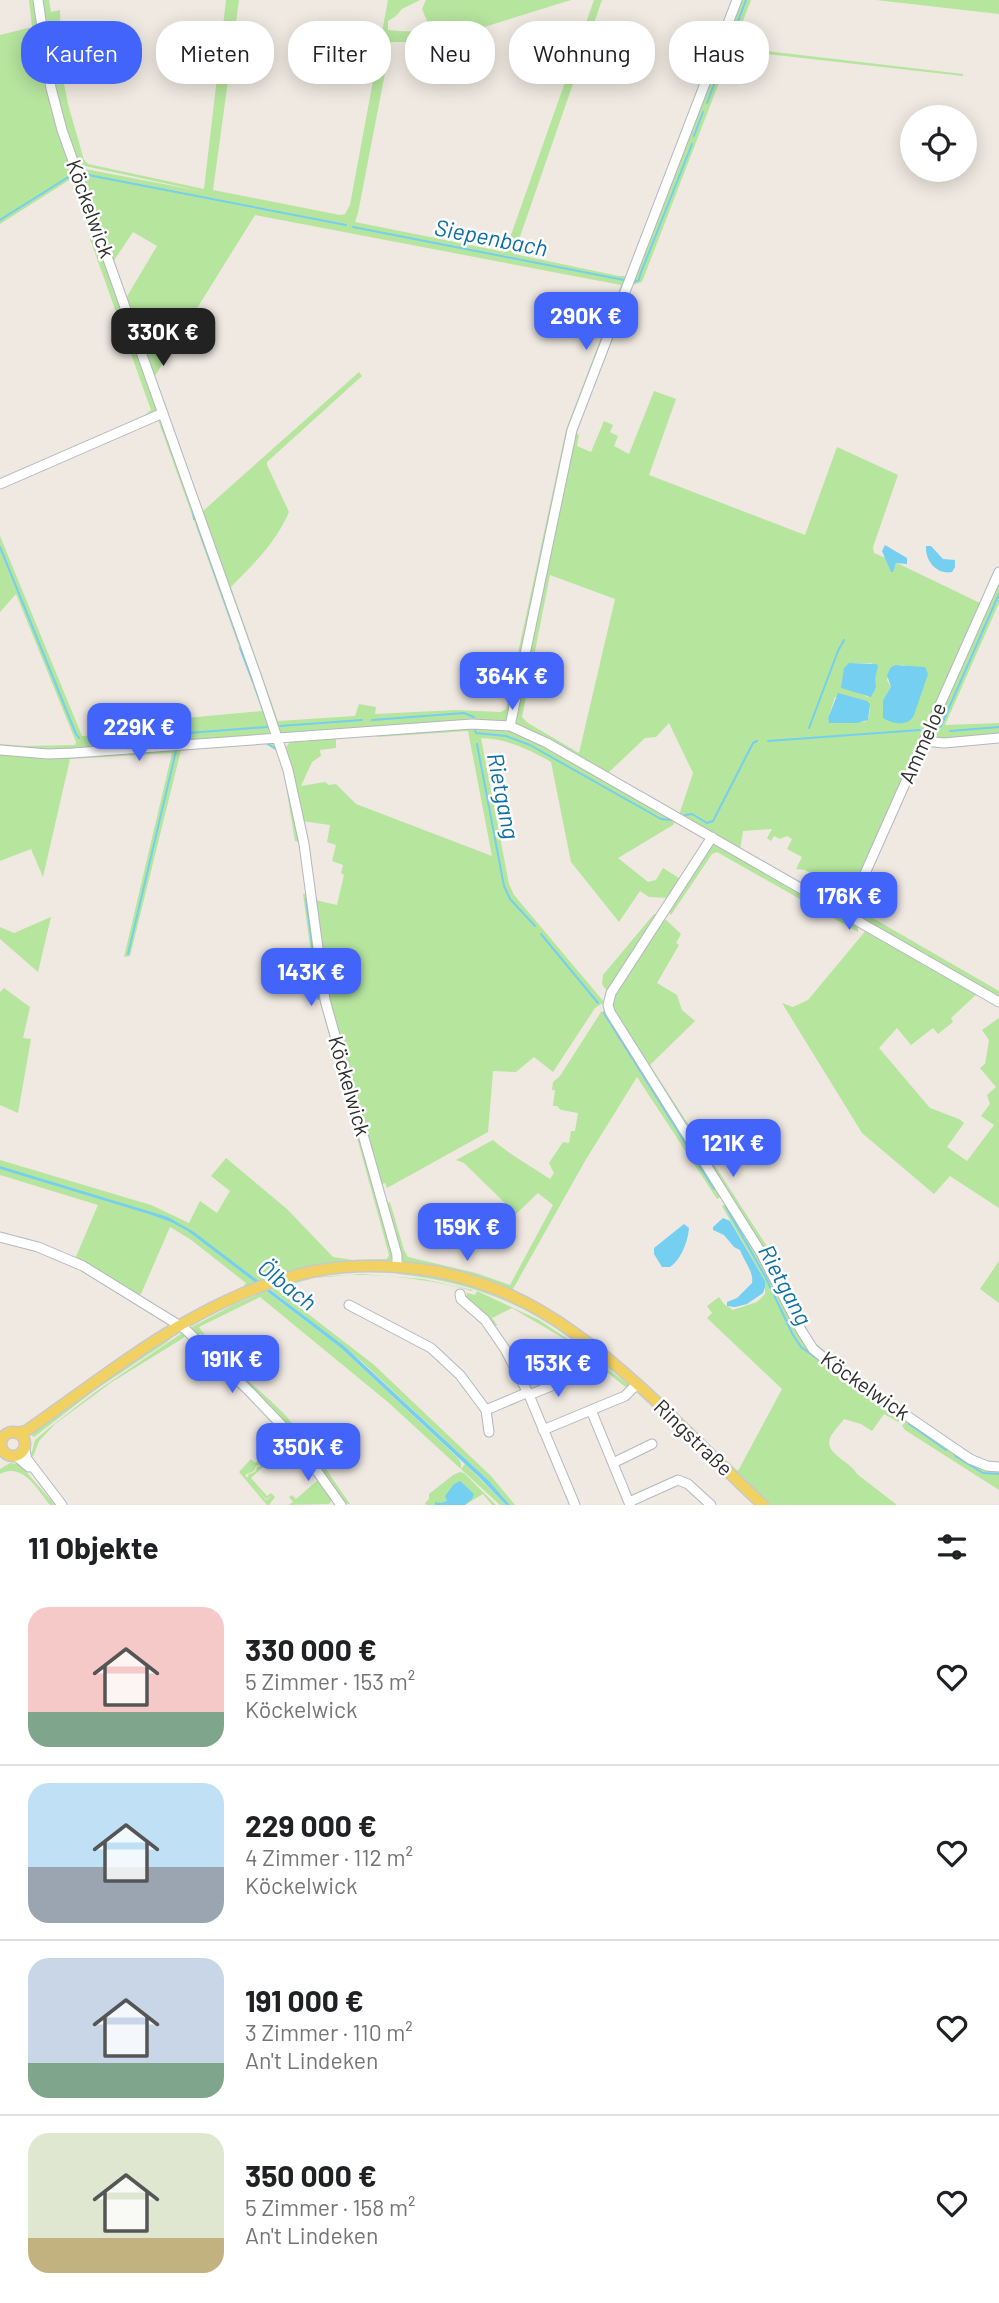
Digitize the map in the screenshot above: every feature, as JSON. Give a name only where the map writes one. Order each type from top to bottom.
[{"type":"main road","name":"Ringstraße","points":[[180,1326],[251,1290],[336,1268],[397,1267],[465,1279],[526,1303],[575,1333],[637,1384],[763,1505]]},
{"type":"main road","points":[[0,1425],[9,1445],[29,1435],[54,1411],[180,1326]]},
{"type":"street","name":"Köckelwick","points":[[38,0],[51,88],[62,130],[278,738],[291,782],[304,844],[325,1000],[394,1244],[397,1267]]},
{"type":"street","points":[[510,726],[572,430],[737,0]]},
{"type":"street","points":[[0,484],[163,413]]},
{"type":"street","name":"Ammeloe","points":[[848,914],[999,572]]},
{"type":"street","points":[[0,750],[73,753],[472,724],[510,726],[547,743],[999,1002]]},
{"type":"street","points":[[925,741],[944,743],[999,738]]},
{"type":"street","name":"Köckelwick","points":[[712,837],[611,993],[608,1005],[610,1012],[760,1251],[813,1349],[971,1459],[987,1466],[999,1467]]},
{"type":"street","points":[[0,1237],[38,1247],[83,1266],[180,1326],[286,1429],[341,1505]]},
{"type":"street","points":[[460,1294],[461,1299],[485,1320],[512,1363],[575,1505]]},
{"type":"street","points":[[349,1305],[431,1348],[460,1374],[486,1410],[489,1432]]},
{"type":"street","points":[[512,1363],[541,1351]]},
{"type":"street","points":[[486,1410],[576,1376]]},
{"type":"street","points":[[543,1430],[625,1396],[637,1384]]},
{"type":"street","points":[[591,1410],[630,1504],[678,1480],[688,1484],[711,1505]]},
{"type":"street","points":[[613,1463],[652,1444]]},
{"type":"street","points":[[9,1445],[62,1505]]},
{"type":"green space","points":[[29,0],[37,0],[41,21],[31,21]]},
{"type":"green space","points":[[40,0],[49,0],[51,12],[60,10],[60,21],[43,21]]},
{"type":"green space","points":[[226,0],[239,0],[236,21],[224,21]]},
{"type":"green space","points":[[388,0],[420,0],[402,9],[396,16],[384,21]]},
{"type":"green space","points":[[426,0],[571,0],[495,24],[495,21],[427,21],[422,9]]},
{"type":"green space","points":[[594,0],[602,0],[595,21],[587,21]]},
{"type":"green space","points":[[732,0],[736,0],[728,21],[724,21]]},
{"type":"green space","points":[[739,0],[751,0],[743,21],[731,21]]},
{"type":"green space","points":[[876,0],[999,0],[999,14]]},
{"type":"green space","points":[[21,30],[21,84],[55,84],[74,177],[0,224],[0,35]]},
{"type":"green space","points":[[391,30],[405,31],[405,42],[391,42]]},
{"type":"green space","points":[[769,51],[963,74],[769,54]]},
{"type":"green space","points":[[54,84],[64,84],[84,160],[88,164],[204,189],[216,84],[228,84],[213,190],[345,214],[350,205],[372,84],[383,84],[355,222],[505,252],[564,84],[573,84],[514,254],[629,276],[572,426],[510,716],[504,722],[280,733],[126,298],[157,246],[133,232],[111,265],[78,171],[85,169],[205,192],[76,164],[57,105]],"holes":[[[255,215],[621,285],[566,430],[506,709],[501,712],[456,710],[375,714],[376,707],[359,704],[355,716],[278,721],[231,587],[271,543],[289,512],[267,462],[362,376],[359,372],[203,511],[155,376]]]},
{"type":"green space","points":[[700,84],[703,84],[630,273],[627,273]]},
{"type":"green space","points":[[707,84],[719,84],[642,282],[633,285],[602,367],[598,366]]},
{"type":"green space","points":[[96,232],[157,410],[147,417],[0,480],[151,410],[90,239]]},
{"type":"green space","points":[[654,391],[676,399],[649,475],[805,535],[837,447],[898,475],[873,547],[874,553],[886,558],[889,566],[897,563],[982,604],[850,897],[805,870],[796,869],[802,857],[787,849],[792,839],[787,836],[780,839],[774,836],[771,841],[767,838],[772,829],[743,831],[740,850],[679,815],[693,773],[669,723],[656,737],[645,738],[607,774],[515,723],[573,431],[579,435],[577,446],[591,452],[604,421],[613,425],[610,432],[618,436],[614,446],[629,454]],"holes":[[[550,575],[615,599],[579,753],[522,717]],[[849,663],[872,663],[875,674],[868,697],[859,693]],[[905,665],[883,718],[883,700],[891,687],[887,680],[891,667]],[[835,697],[870,705],[869,717],[865,722],[829,722]]]},
{"type":"green space","points":[[161,416],[271,731],[267,735],[82,750],[0,747],[0,744],[75,745],[76,742],[16,594],[0,612],[0,536],[82,736],[168,731],[165,721],[262,711],[157,417]]},
{"type":"green space","points":[[999,576],[999,603],[945,725],[999,723],[999,737],[935,739],[930,736]]},
{"type":"green space","points":[[481,725],[519,732],[677,819],[673,825],[618,858],[648,882],[656,880],[663,868],[682,880],[670,898],[649,897],[640,891],[619,922],[571,862],[551,762],[518,746],[481,738],[509,884],[514,895],[604,1002],[595,1008],[553,1072],[534,1057],[516,1072],[493,1071],[488,1132],[387,1188],[385,1183],[380,1185],[331,1019],[315,900],[337,905],[344,875],[341,873],[343,865],[332,861],[336,845],[327,842],[330,825],[302,821],[286,747],[292,740],[336,735],[336,748],[320,750],[321,756],[312,762],[301,786],[325,782],[329,785],[336,784],[356,804],[492,856],[468,731],[377,737],[376,732]]},
{"type":"green space","points":[[271,741],[279,748],[302,843],[295,841],[284,774],[277,751],[266,744],[181,750],[130,956],[124,957],[172,753],[70,759],[43,877],[31,849],[0,861],[0,752],[64,755],[64,758],[68,758],[69,754]]},
{"type":"green space","points":[[999,742],[926,747],[857,909],[999,991],[999,999],[854,914],[853,910],[922,749],[927,745]]},
{"type":"green space","points":[[715,844],[858,924],[858,932],[717,852],[712,854],[671,915],[668,911]]},
{"type":"green space","points":[[307,893],[319,983],[394,1256],[389,1263],[317,1267],[182,1322],[175,1321],[243,1287],[246,1283],[190,1239],[170,1227],[141,1294],[137,1295],[75,1259],[98,1205],[0,1175],[0,1160],[151,1205],[189,1223],[200,1201],[217,1213],[230,1191],[211,1176],[226,1158],[287,1209],[333,1257],[353,1260],[387,1259],[389,1255],[315,983],[303,894]]},
{"type":"green space","points":[[654,914],[659,915],[608,993],[602,984],[603,975]]},
{"type":"green space","points":[[662,916],[681,934],[676,943],[679,945],[657,983],[677,995],[682,1010],[695,1021],[650,1065],[777,1262],[792,1301],[813,1341],[839,1363],[959,1446],[978,1458],[999,1463],[999,1466],[973,1458],[835,1363],[809,1339],[762,1247],[611,1010],[612,994]]},
{"type":"green space","points":[[51,917],[38,972],[0,939],[0,927],[14,933]]},
{"type":"green space","points":[[867,929],[979,992],[951,1018],[953,1022],[938,1034],[933,1028],[911,1045],[897,1028],[879,1048],[930,1108],[964,1123],[947,1147],[967,1161],[994,1125],[981,1116],[990,1104],[987,1095],[996,1087],[980,1068],[985,1064],[989,1040],[982,1030],[999,1018],[999,1208],[950,1176],[934,1194],[862,1133],[782,1003],[793,1007],[808,1000]]},
{"type":"green space","points":[[4,988],[30,1007],[23,1038],[31,1039],[18,1113],[0,1105],[0,992]]},
{"type":"green space","points":[[605,1010],[722,1196],[717,1199],[637,1077],[585,1161],[513,1289],[602,1344],[600,1346],[523,1298],[404,1263],[385,1204],[390,1202],[408,1257],[476,1273],[510,1285],[553,1205],[538,1193],[516,1214],[464,1163],[456,1160],[493,1140],[550,1179],[554,1173],[549,1163],[563,1142],[569,1143],[571,1131],[575,1131],[578,1113],[553,1106],[553,1082],[560,1076],[601,1012]]},
{"type":"green space","points":[[730,1205],[805,1340],[903,1415],[898,1422],[884,1414],[872,1431],[861,1424],[844,1419],[831,1435],[829,1444],[857,1474],[897,1505],[768,1505],[604,1350],[605,1348],[738,1471],[782,1389],[707,1318],[712,1313],[707,1306],[719,1297],[733,1310],[757,1302],[765,1294],[765,1281],[722,1206]]},
{"type":"green space","points":[[999,1261],[999,1303],[980,1289]]},
{"type":"green space","points":[[397,1272],[450,1278],[519,1303],[572,1334],[616,1373],[545,1321],[525,1310],[464,1286]]},
{"type":"green space","points":[[347,1275],[423,1279],[473,1290],[428,1281]]},
{"type":"green space","points":[[288,1285],[277,1290],[373,1364],[491,1476],[515,1505],[510,1505],[488,1480],[360,1360],[271,1290]]},
{"type":"green space","points":[[266,1291],[341,1348],[458,1458],[461,1469],[465,1464],[506,1505],[500,1505],[389,1403],[260,1297],[199,1327],[228,1362],[295,1426],[350,1504],[344,1504],[309,1453],[200,1341],[203,1336],[200,1333],[198,1339],[190,1328]]},
{"type":"green space","points":[[477,1291],[539,1320],[629,1385],[628,1389],[568,1341],[512,1308],[492,1318],[497,1325],[495,1327],[466,1297],[467,1293],[475,1295]]},
{"type":"green space","points":[[175,1333],[167,1342],[95,1390],[34,1437],[31,1435],[84,1393]]},
{"type":"green space","points":[[182,1333],[185,1337],[112,1382],[55,1424],[39,1441],[33,1457],[31,1455],[35,1440],[49,1428],[94,1393]]},
{"type":"green space","points":[[906,1421],[999,1471],[999,1490],[905,1430],[902,1426]]},
{"type":"green space","points":[[251,1459],[255,1463],[259,1460],[262,1464],[256,1466],[254,1471],[245,1475],[247,1478],[255,1472],[257,1467],[264,1466],[251,1478],[267,1496],[271,1493],[275,1497],[269,1505],[239,1472]]},
{"type":"green space","points":[[10,1463],[22,1467],[55,1505],[50,1505],[35,1485],[22,1474],[8,1471],[0,1474],[0,1469]]},
{"type":"green space","points":[[460,1472],[496,1505],[492,1505],[483,1494],[465,1505],[426,1505],[429,1494]]},
{"type":"green space","points":[[318,1480],[332,1500],[329,1504],[288,1505],[293,1502],[289,1497],[292,1495],[296,1499]]},
{"type":"water","points":[[885,545],[907,558],[907,564],[896,563],[891,572],[882,551]]},
{"type":"water","points":[[926,546],[931,546],[943,559],[955,560],[952,572],[936,569],[927,556]]},
{"type":"water","points":[[849,663],[878,666],[876,687],[871,697],[841,688],[844,668]]},
{"type":"water","points":[[895,665],[925,667],[928,674],[914,715],[904,723],[883,718],[883,700],[891,687],[887,675]]},
{"type":"water","points":[[838,693],[867,701],[870,704],[868,720],[857,723],[829,723],[828,718]]},
{"type":"water","points":[[0,1166],[168,1217],[194,1232],[344,1346],[488,1480],[510,1505],[506,1505],[341,1348],[188,1231],[149,1214],[0,1169]]},
{"type":"water","points":[[723,1218],[730,1221],[765,1281],[763,1293],[747,1304],[735,1307],[727,1306],[727,1302],[737,1298],[752,1283],[752,1279],[740,1250],[724,1235],[713,1230]]},
{"type":"water","points":[[684,1224],[689,1228],[681,1255],[670,1267],[662,1267],[654,1254],[654,1248]]},
{"type":"water","points":[[460,1481],[474,1494],[472,1499],[465,1505],[435,1505],[435,1502],[447,1501],[445,1496],[454,1484]]},
{"type":"waterway","name":"Siepenbach","points":[[707,103],[746,0]]},
{"type":"waterway","name":"Siepenbach","points":[[694,136],[703,112]]},
{"type":"waterway","name":"Siepenbach","points":[[634,282],[639,280],[692,144]]},
{"type":"waterway","name":"Siepenbach","points":[[83,174],[346,225]]},
{"type":"waterway","name":"Siepenbach","points":[[0,220],[70,176]]},
{"type":"waterway","name":"Siepenbach","points":[[353,227],[624,280]]},
{"type":"waterway","points":[[192,507],[194,519]]},
{"type":"waterway","points":[[197,524],[239,642]]},
{"type":"waterway","points":[[0,547],[79,738]]},
{"type":"waterway","points":[[936,730],[941,726],[999,594]]},
{"type":"waterway","points":[[809,728],[844,640]]},
{"type":"waterway","points":[[240,648],[253,682]]},
{"type":"waterway","points":[[255,687],[265,715]]},
{"type":"waterway","points":[[372,720],[464,713],[474,717]]},
{"type":"waterway","points":[[280,726],[362,720]]},
{"type":"waterway","points":[[175,734],[267,727]]},
{"type":"waterway","points":[[950,731],[999,727]]},
{"type":"waterway","points":[[475,730],[476,733],[506,736],[530,745],[661,819],[673,820]]},
{"type":"waterway","points":[[768,741],[920,730]]},
{"type":"waterway","points":[[90,741],[164,735]]},
{"type":"waterway","points":[[685,815],[692,814],[707,823],[713,821],[753,743],[757,741]]},
{"type":"waterway","points":[[266,743],[276,749]]},
{"type":"waterway","name":"Rietgang","points":[[477,744],[504,886],[510,899],[535,926]]},
{"type":"waterway","points":[[128,954],[176,751]]},
{"type":"waterway","points":[[306,898],[316,974]]},
{"type":"waterway","name":"Rietgang","points":[[541,934],[598,1003]]},
{"type":"waterway","points":[[318,989],[318,999]]},
{"type":"waterway","name":"Rietgang","points":[[604,1013],[714,1189]]},
{"type":"waterway","name":"Rietgang","points":[[726,1207],[765,1276],[793,1335],[801,1347],[825,1364]]},
{"type":"waterway","name":"Rietgang","points":[[849,1382],[897,1416]]},
{"type":"waterway","name":"Rietgang","points":[[909,1424],[946,1450]]},
{"type":"waterway","name":"Rietgang","points":[[955,1456],[983,1473],[999,1474]]},
{"type":"water label","name":"Ölbach","points":[[287,1285]]}]
